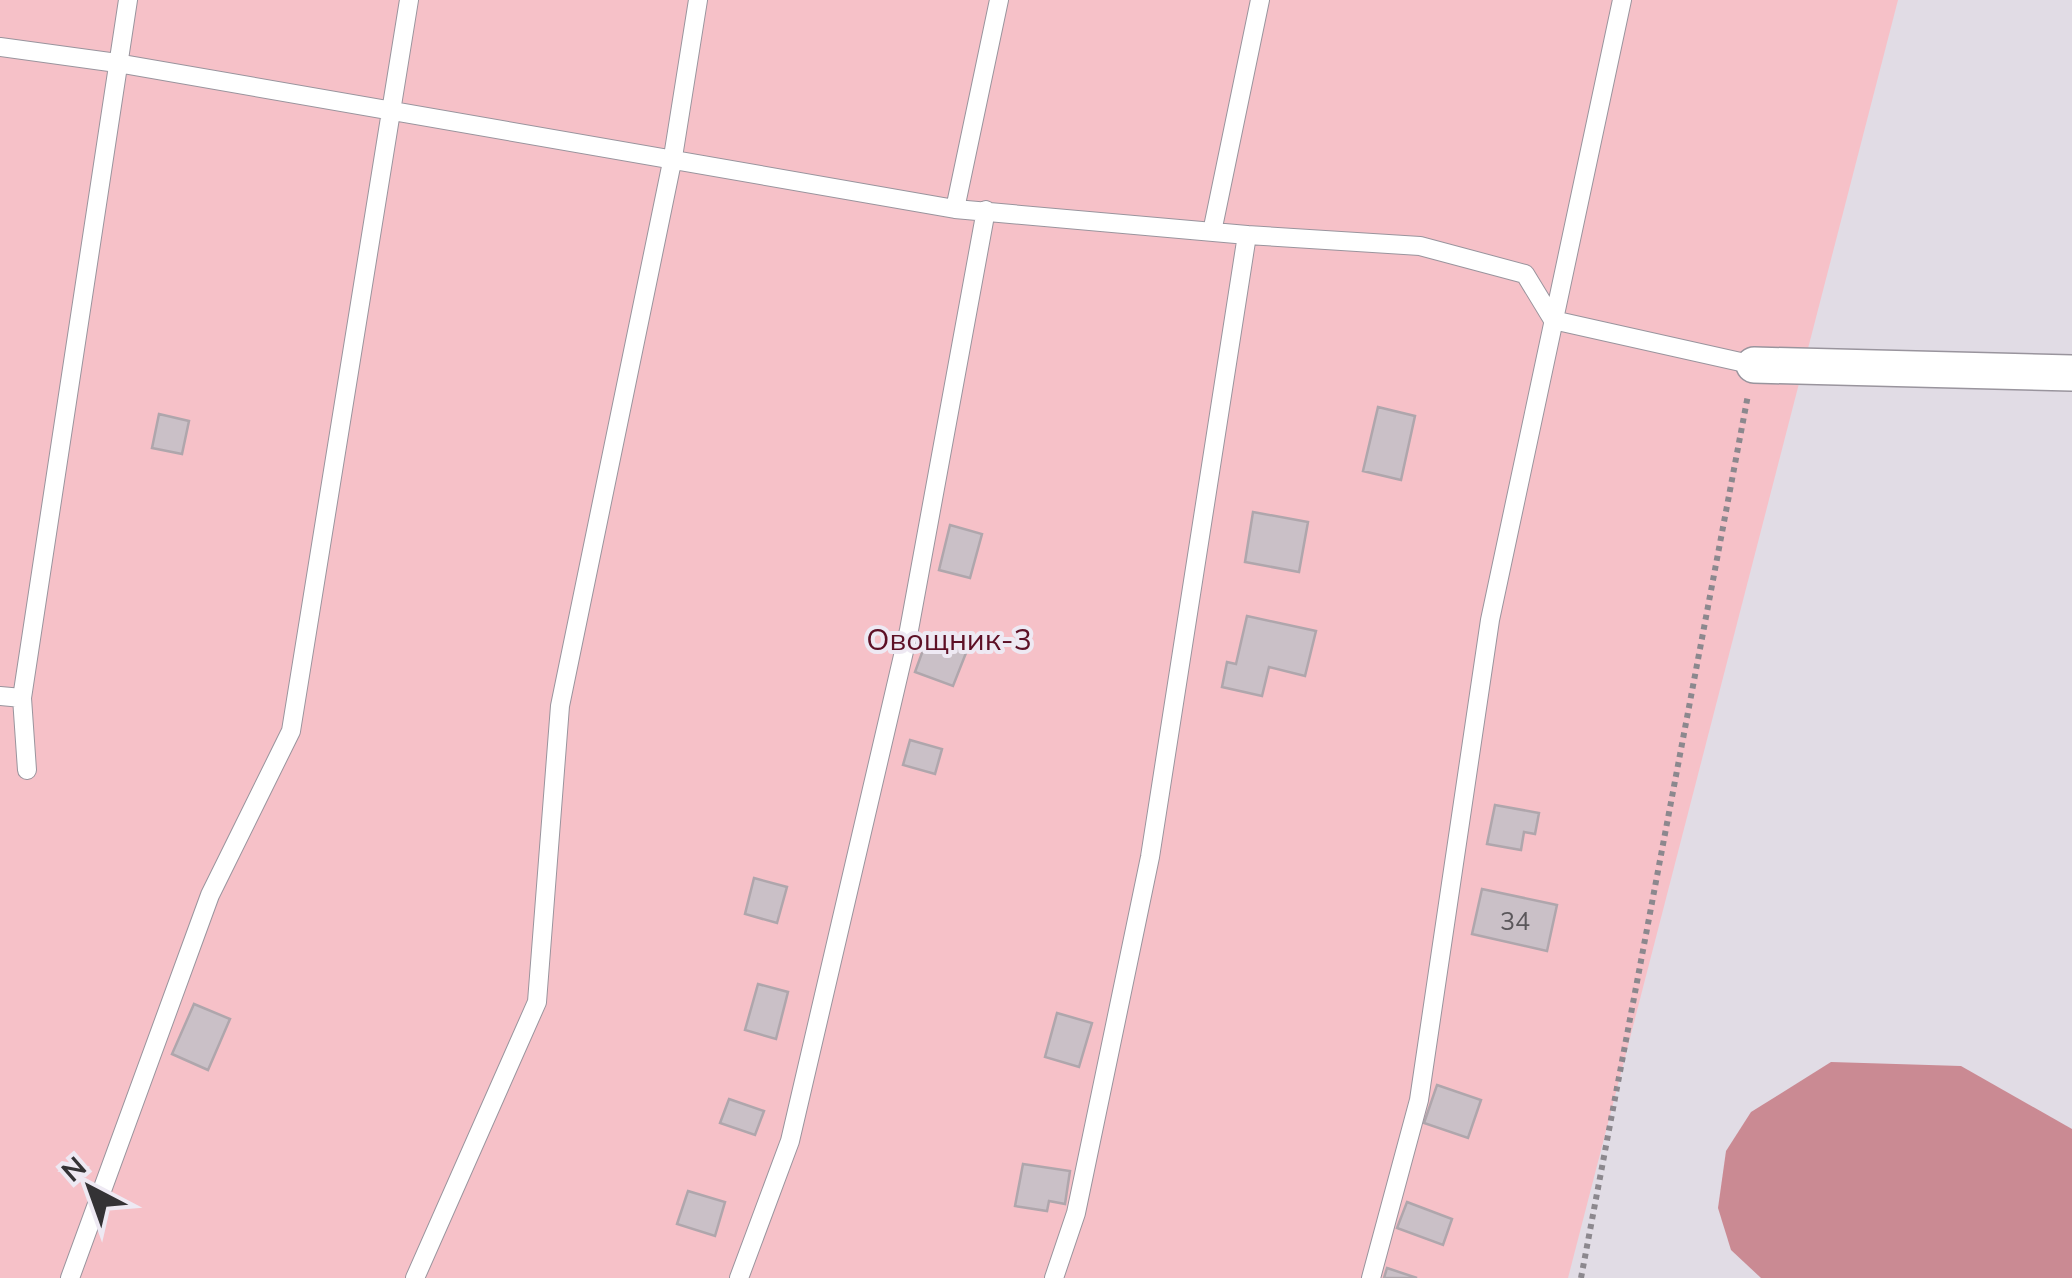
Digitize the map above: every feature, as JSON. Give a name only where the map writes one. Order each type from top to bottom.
[{"type":"street","points":[[1754,365],[2072,373]]},
{"type":"lane","points":[[27,770],[22,698],[128,0]]},
{"type":"lane","points":[[70,1278],[210,895],[291,731],[409,0]]},
{"type":"lane","points":[[415,1278],[537,1002],[560,706],[673,158],[698,0]]},
{"type":"lane","points":[[955,208],[999,0]]},
{"type":"lane","points":[[1212,232],[1260,0]]},
{"type":"lane","points":[[1370,1278],[1419,1100],[1490,620],[1622,0]]},
{"type":"lane","points":[[0,48],[117,63],[955,208],[1247,236],[1420,246],[1526,274],[1553,320],[1754,365]]},
{"type":"lane","points":[[740,1278],[790,1141],[905,648],[986,210]]},
{"type":"lane","points":[[1054,1278],[1076,1213],[1150,857],[1247,236]]},
{"type":"lane","points":[[0,696],[22,698]]},
{"type":"path","points":[[1581,1278],[1754,365]]},
{"type":"green space","name":"Овощник-3","points":[[0,0],[1898,0],[1568,1278],[0,1278]]},
{"type":"shaded area","points":[[1831,1062],[1961,1066],[2072,1129],[2072,1278],[1761,1278],[1731,1250],[1718,1208],[1726,1151],[1751,1112]]},
{"type":"building","points":[[1378,407],[1415,416],[1401,480],[1363,471]]},
{"type":"building","points":[[159,414],[189,421],[182,454],[152,448]]},
{"type":"building","points":[[1253,512],[1308,522],[1299,572],[1245,562]]},
{"type":"building","points":[[950,525],[982,534],[970,578],[939,570]]},
{"type":"building","points":[[1247,616],[1316,631],[1305,676],[1269,667],[1262,696],[1222,687],[1227,662],[1236,664]]},
{"type":"building","points":[[927,639],[966,653],[953,686],[915,672]]},
{"type":"building","points":[[910,740],[942,749],[935,774],[903,765]]},
{"type":"building","points":[[1495,805],[1539,813],[1535,834],[1524,832],[1521,850],[1487,844]]},
{"type":"building","points":[[754,878],[787,887],[777,923],[745,914]]},
{"type":"building","points":[[1482,889],[1557,905],[1547,951],[1472,934]]},
{"type":"building","points":[[758,984],[788,992],[776,1039],[745,1030]]},
{"type":"building","points":[[194,1004],[230,1019],[208,1070],[172,1054]]},
{"type":"building","points":[[1057,1013],[1092,1023],[1079,1067],[1045,1057]]},
{"type":"building","points":[[1437,1085],[1481,1100],[1468,1138],[1424,1123]]},
{"type":"building","points":[[729,1099],[764,1111],[755,1135],[720,1123]]},
{"type":"building","points":[[1023,1164],[1070,1171],[1065,1204],[1049,1201],[1047,1211],[1015,1206]]},
{"type":"building","points":[[688,1191],[725,1202],[715,1236],[677,1224]]},
{"type":"building","points":[[1407,1202],[1452,1219],[1443,1245],[1397,1228]]},
{"type":"building","points":[[1387,1268],[1417,1278],[1384,1278]]}]
